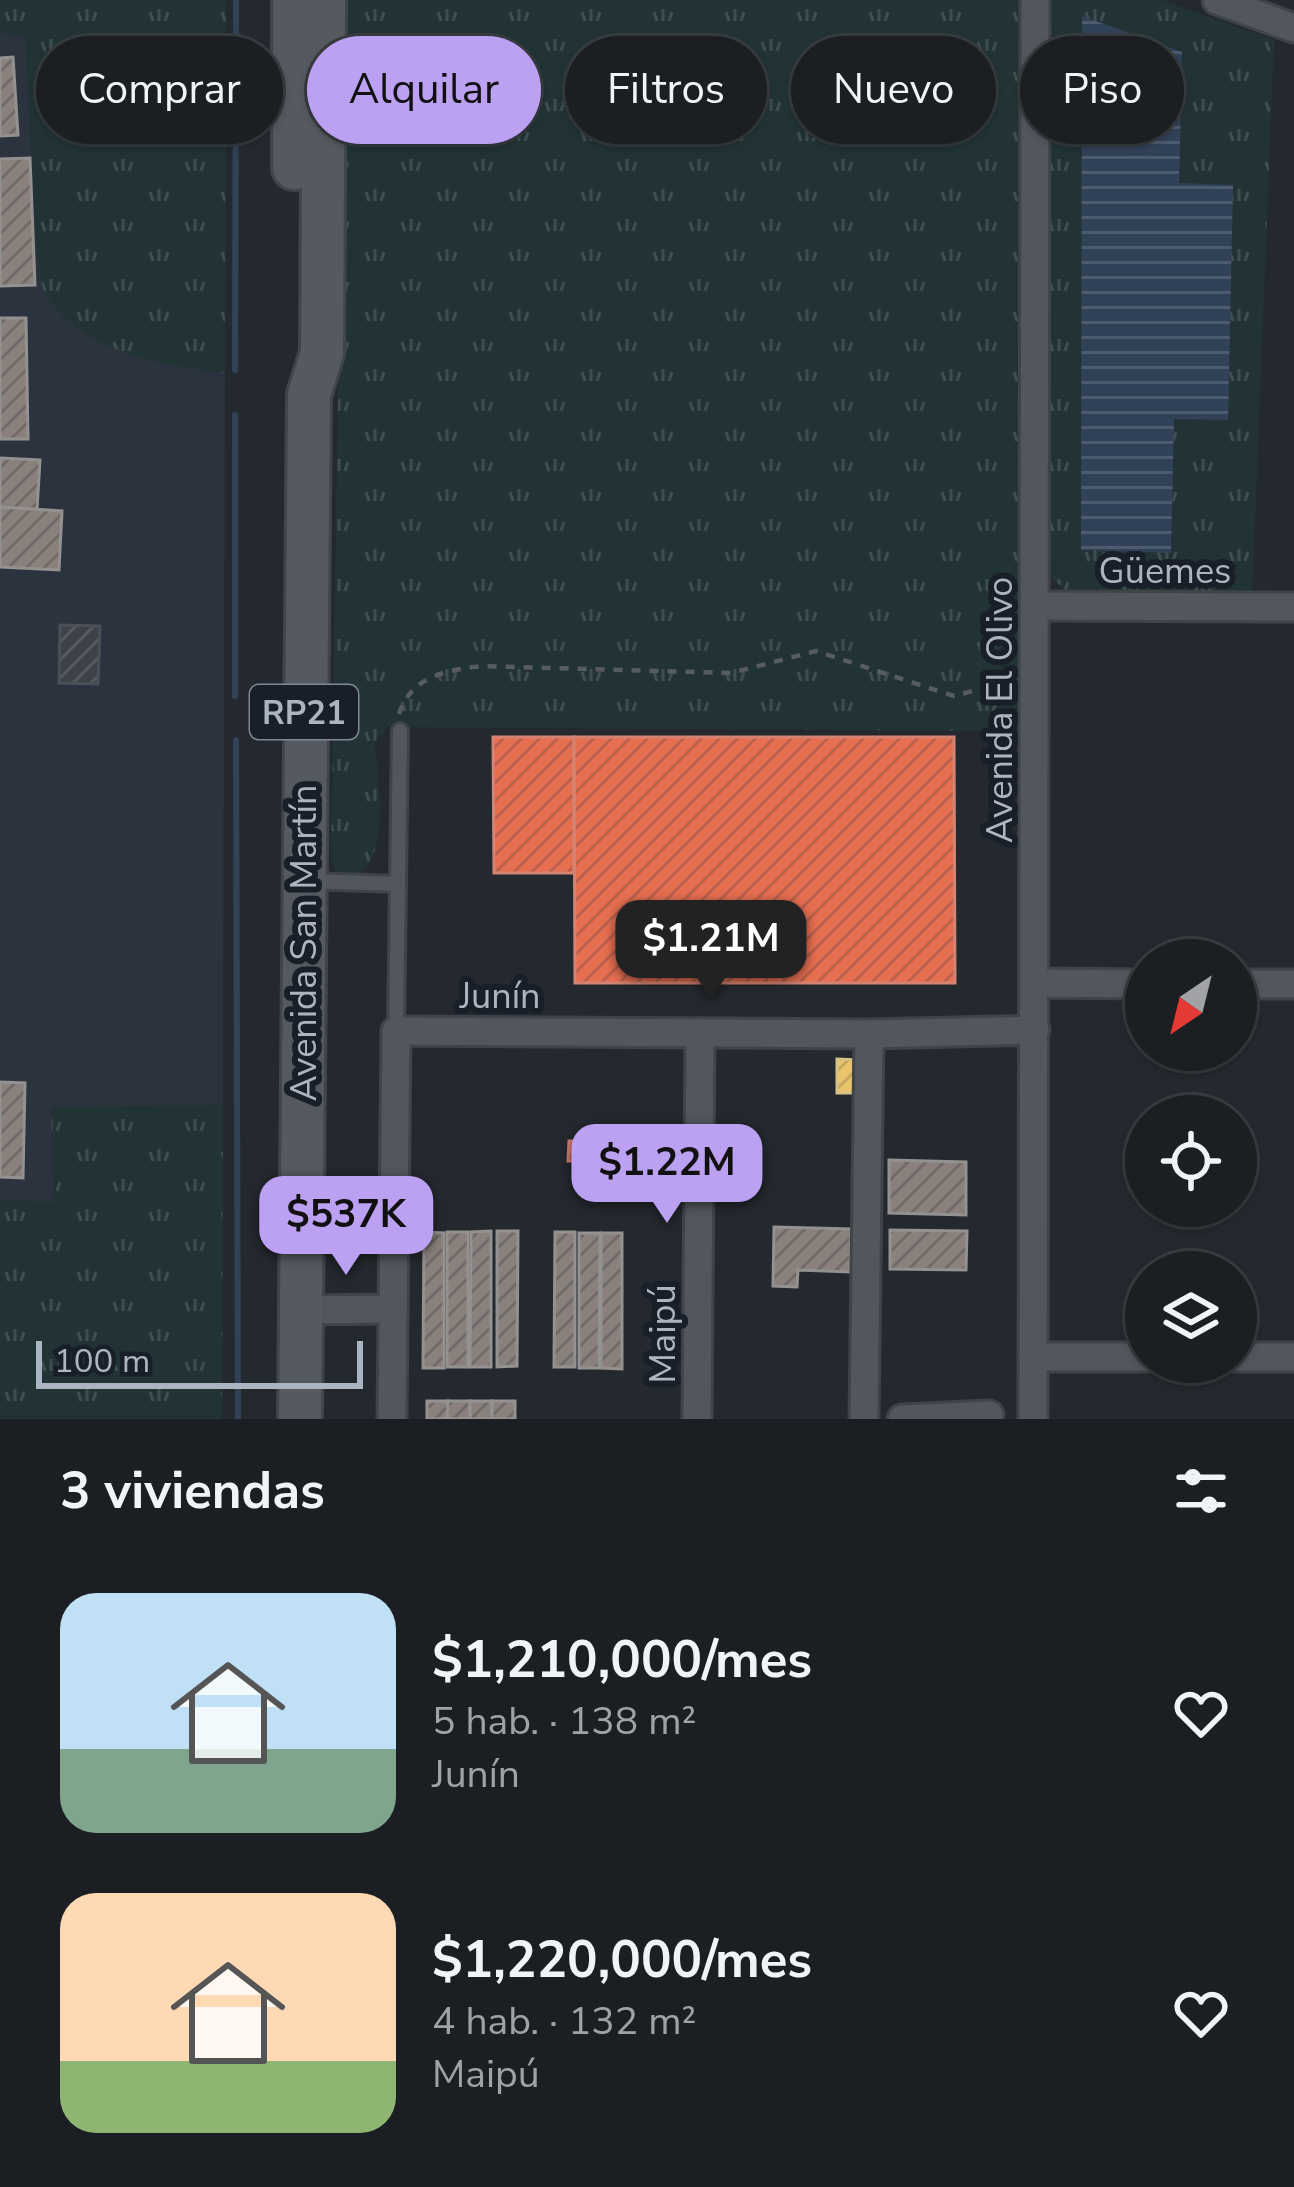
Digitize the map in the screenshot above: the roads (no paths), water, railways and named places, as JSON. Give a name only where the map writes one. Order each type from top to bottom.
[{"type":"main road","name":"Avenida San Martín","points":[[294,0],[295,345],[309,395],[300,1419]]},
{"type":"main road","name":"Avenida San Martín","points":[[309,395],[322,353],[324,0]]},
{"type":"street","name":"Avenida El Olivo","points":[[1033,1419],[1035,0]]},
{"type":"street","points":[[1217,0],[1294,28]]},
{"type":"street","name":"Güemes","points":[[1035,606],[1294,607]]},
{"type":"street","points":[[1035,983],[1125,983]]},
{"type":"street","points":[[1257,984],[1294,984]]},
{"type":"street","points":[[392,1419],[396,1030]]},
{"type":"street","name":"Junín","points":[[396,1030],[869,1034],[1035,1030]]},
{"type":"street","name":"Maipú","points":[[697,1419],[700,1033]]},
{"type":"street","points":[[864,1419],[869,1034]]},
{"type":"street","points":[[301,1310],[393,1309]]},
{"type":"street","points":[[1033,1357],[1125,1357]]},
{"type":"street","points":[[1257,1357],[1294,1357]]},
{"type":"street","points":[[902,1419],[989,1415]]},
{"type":"lane","points":[[396,1030],[400,731]]},
{"type":"lane","points":[[303,881],[398,884]]},
{"type":"water","points":[[1082,16],[1138,36],[1082,36]]},
{"type":"water","points":[[1082,144],[1180,144],[1179,183],[1233,185],[1228,420],[1174,419],[1171,553],[1081,550]]},
{"type":"waterway","points":[[235,370],[236,0]]},
{"type":"waterway","points":[[235,415],[235,696]]},
{"type":"waterway","points":[[236,740],[238,1419]]}]
